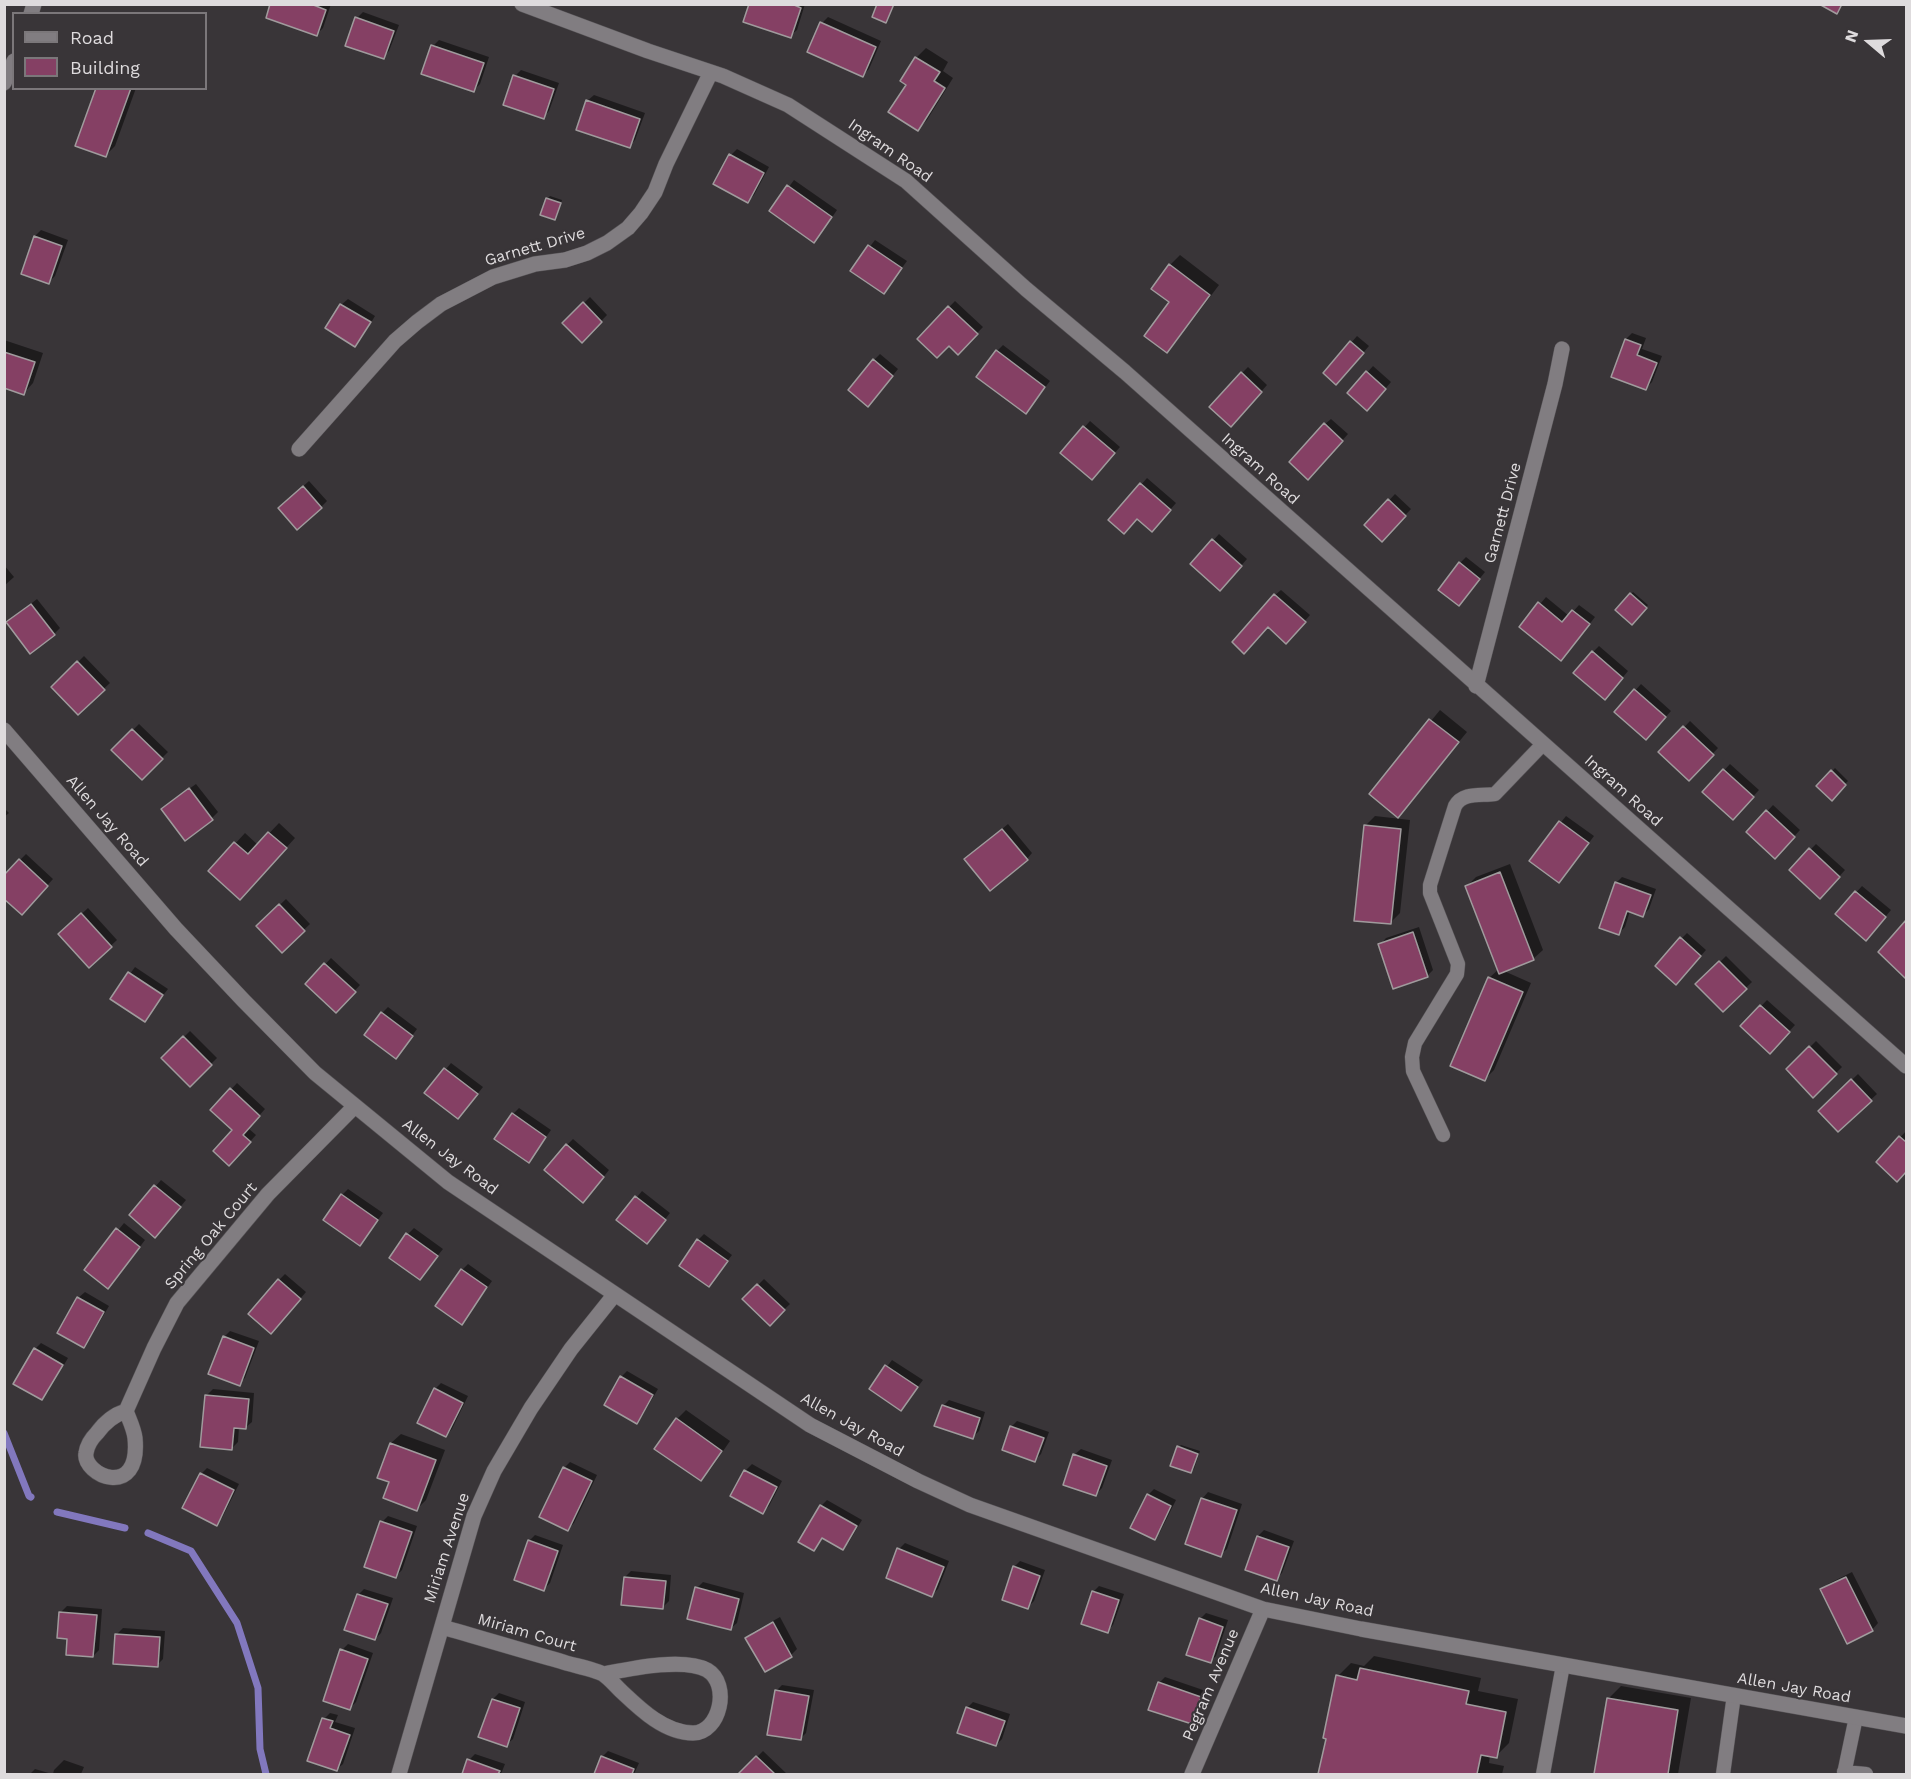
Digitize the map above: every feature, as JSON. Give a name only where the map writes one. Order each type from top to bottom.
[{"type":"street","name":"Ingram Road","points":[[522,4],[711,72],[788,105],[906,181],[1026,289],[1125,372],[1906,1066]]},
{"type":"street","points":[[4,83],[12,65]]},
{"type":"street","name":"Garnett Drive","points":[[300,449],[395,341],[441,304],[493,277],[535,264],[565,260],[587,253],[607,243],[628,228],[655,192],[666,164],[711,72]]},
{"type":"street","name":"Garnett Drive","points":[[1476,686],[1555,384],[1562,349]]},
{"type":"street","name":"Allen Jay Road","points":[[4,730],[176,929],[315,1073],[448,1182],[810,1425],[970,1505],[1263,1610],[1906,1726]]},
{"type":"street","name":"Spring Oak Court","points":[[126,1411],[177,1303],[268,1194],[355,1106]]},
{"type":"street","name":"Miriam Avenue","points":[[399,1774],[474,1516],[494,1471],[531,1408],[564,1359],[615,1294]]},
{"type":"street","name":"Pegram Avenue","points":[[1193,1774],[1263,1610]]},
{"type":"street","name":"Miriam Court","points":[[442,1627],[603,1674],[649,1666],[670,1665],[688,1665],[706,1670],[718,1680],[721,1695],[718,1712],[708,1725],[697,1733],[684,1732],[666,1726],[644,1712],[603,1674]]},
{"type":"lane","points":[[1443,1135],[1413,1071],[1412,1057],[1415,1043],[1457,974],[1458,964],[1430,892],[1430,885],[1459,799],[1495,794],[1543,744]]},
{"type":"lane","points":[[1543,1774],[1563,1665]]},
{"type":"lane","points":[[1723,1774],[1734,1695]]},
{"type":"lane","points":[[1856,1717],[1844,1773],[1866,1774]]},
{"type":"building","points":[[270,4],[311,4],[326,10],[317,36],[266,18]]},
{"type":"building","points":[[749,4],[792,4],[801,8],[791,38],[743,22]]},
{"type":"building","points":[[877,4],[894,4],[886,23],[872,17]]},
{"type":"building","points":[[1819,4],[1842,4],[1837,14]]},
{"type":"building","points":[[355,17],[394,31],[384,59],[345,46]]},
{"type":"building","points":[[820,22],[876,47],[863,77],[807,52]]},
{"type":"building","points":[[431,45],[484,63],[474,92],[421,74]]},
{"type":"building","points":[[915,57],[940,72],[934,81],[945,88],[918,131],[888,112],[906,85],[900,81]]},
{"type":"building","points":[[513,75],[554,89],[544,119],[503,105]]},
{"type":"building","points":[[95,90],[130,90],[106,157],[75,146]]},
{"type":"building","points":[[586,100],[640,119],[630,148],[576,130]]},
{"type":"building","points":[[729,154],[764,173],[748,203],[713,184]]},
{"type":"building","points":[[787,185],[832,217],[814,243],[769,211]]},
{"type":"building","points":[[546,198],[561,203],[555,220],[540,215]]},
{"type":"building","points":[[34,236],[62,246],[49,284],[21,274]]},
{"type":"building","points":[[868,245],[902,268],[884,294],[850,271]]},
{"type":"building","points":[[1169,264],[1210,295],[1167,353],[1144,336],[1169,302],[1151,289]]},
{"type":"building","points":[[583,302],[602,322],[582,343],[562,323]]},
{"type":"building","points":[[340,304],[371,322],[355,347],[325,328]]},
{"type":"building","points":[[948,306],[978,334],[958,355],[949,346],[937,358],[917,339]]},
{"type":"building","points":[[1625,339],[1641,345],[1637,355],[1657,363],[1646,390],[1611,377]]},
{"type":"building","points":[[1350,341],[1364,353],[1336,385],[1323,373]]},
{"type":"building","points":[[996,350],[1045,387],[1026,414],[976,377]]},
{"type":"building","points":[[4,352],[35,362],[24,395],[4,388]]},
{"type":"building","points":[[873,359],[893,376],[868,407],[848,390]]},
{"type":"building","points":[[1366,371],[1386,389],[1367,411],[1347,393]]},
{"type":"building","points":[[1241,372],[1262,392],[1231,427],[1209,407]]},
{"type":"building","points":[[1324,423],[1343,441],[1308,480],[1289,462]]},
{"type":"building","points":[[1083,426],[1115,453],[1092,480],[1060,453]]},
{"type":"building","points":[[1140,483],[1171,510],[1152,532],[1137,519],[1124,534],[1108,520]]},
{"type":"building","points":[[303,486],[322,508],[297,530],[278,508]]},
{"type":"building","points":[[1388,499],[1406,516],[1382,542],[1364,525]]},
{"type":"building","points":[[1212,539],[1242,566],[1220,591],[1190,564]]},
{"type":"building","points":[[1459,562],[1480,579],[1459,606],[1438,590]]},
{"type":"building","points":[[1630,593],[1647,608],[1632,625],[1615,610]]},
{"type":"building","points":[[1274,594],[1306,622],[1286,644],[1268,627],[1244,654],[1232,642]]},
{"type":"building","points":[[1538,602],[1562,622],[1572,610],[1590,624],[1561,661],[1519,627]]},
{"type":"building","points":[[31,604],[55,635],[30,654],[6,622]]},
{"type":"building","points":[[1592,651],[1623,678],[1605,700],[1573,673]]},
{"type":"building","points":[[77,661],[105,690],[78,715],[51,687]]},
{"type":"building","points":[[1634,689],[1666,717],[1646,740],[1614,712]]},
{"type":"building","points":[[1429,719],[1459,742],[1398,818],[1369,794]]},
{"type":"building","points":[[1683,726],[1714,755],[1689,781],[1658,752]]},
{"type":"building","points":[[132,729],[163,759],[142,780],[111,750]]},
{"type":"building","points":[[1723,769],[1754,797],[1733,820],[1702,792]]},
{"type":"building","points":[[1831,770],[1846,785],[1832,801],[1816,786]]},
{"type":"building","points":[[189,788],[213,820],[185,841],[161,809]]},
{"type":"building","points":[[1766,810],[1795,837],[1775,859],[1746,832]]},
{"type":"building","points":[[1559,821],[1589,843],[1559,883],[1529,861]]},
{"type":"building","points":[[1364,825],[1401,829],[1391,924],[1354,921]]},
{"type":"building","points":[[1002,829],[1028,860],[990,891],[964,859]]},
{"type":"building","points":[[268,832],[287,848],[240,900],[208,871],[234,842],[248,854]]},
{"type":"building","points":[[1809,848],[1840,877],[1820,899],[1789,870]]},
{"type":"building","points":[[19,859],[48,886],[22,915],[4,899],[4,875]]},
{"type":"building","points":[[1500,872],[1534,960],[1499,974],[1465,886]]},
{"type":"building","points":[[1615,882],[1651,895],[1643,917],[1627,911],[1619,935],[1599,928]]},
{"type":"building","points":[[1855,891],[1886,917],[1866,941],[1835,914]]},
{"type":"building","points":[[279,904],[305,931],[282,953],[256,926]]},
{"type":"building","points":[[81,913],[112,947],[89,968],[58,934]]},
{"type":"building","points":[[1906,920],[1906,979],[1878,952]]},
{"type":"building","points":[[1413,932],[1428,977],[1393,989],[1378,944]]},
{"type":"building","points":[[1680,937],[1701,956],[1676,985],[1655,966]]},
{"type":"building","points":[[1719,961],[1747,989],[1723,1012],[1695,984]]},
{"type":"building","points":[[324,963],[356,992],[336,1013],[305,984]]},
{"type":"building","points":[[128,972],[163,995],[145,1022],[110,999]]},
{"type":"building","points":[[1488,977],[1523,992],[1485,1081],[1450,1066]]},
{"type":"building","points":[[1760,1005],[1790,1032],[1770,1054],[1740,1026]]},
{"type":"building","points":[[381,1012],[413,1036],[396,1059],[364,1035]]},
{"type":"building","points":[[183,1036],[212,1065],[190,1087],[161,1058]]},
{"type":"building","points":[[1809,1046],[1837,1074],[1813,1098],[1786,1069]]},
{"type":"building","points":[[444,1068],[478,1094],[458,1119],[424,1093]]},
{"type":"building","points":[[1851,1079],[1872,1101],[1838,1132],[1818,1111]]},
{"type":"building","points":[[230,1088],[260,1116],[243,1135],[251,1142],[229,1166],[213,1151],[232,1130],[210,1110]]},
{"type":"building","points":[[512,1113],[546,1137],[529,1163],[494,1139]]},
{"type":"building","points":[[1899,1136],[1906,1142],[1906,1172],[1897,1182],[1876,1162]]},
{"type":"building","points":[[566,1144],[604,1177],[583,1203],[544,1170]]},
{"type":"building","points":[[154,1185],[181,1207],[155,1238],[129,1215]]},
{"type":"building","points":[[341,1194],[378,1220],[360,1246],[323,1220]]},
{"type":"building","points":[[635,1196],[666,1220],[647,1244],[616,1220]]},
{"type":"building","points":[[116,1228],[140,1247],[108,1289],[84,1270]]},
{"type":"building","points":[[406,1233],[438,1256],[420,1280],[389,1258]]},
{"type":"building","points":[[697,1239],[728,1261],[709,1287],[679,1266]]},
{"type":"building","points":[[461,1269],[487,1287],[462,1325],[435,1306]]},
{"type":"building","points":[[278,1279],[301,1299],[271,1334],[248,1314]]},
{"type":"building","points":[[757,1284],[785,1310],[770,1326],[742,1299]]},
{"type":"building","points":[[77,1297],[104,1312],[84,1348],[57,1333]]},
{"type":"building","points":[[223,1336],[254,1348],[240,1386],[208,1374]]},
{"type":"building","points":[[34,1348],[63,1365],[42,1400],[13,1384]]},
{"type":"building","points":[[885,1365],[918,1387],[901,1411],[869,1389]]},
{"type":"building","points":[[620,1376],[653,1395],[637,1424],[604,1405]]},
{"type":"building","points":[[434,1388],[463,1403],[446,1437],[417,1423]]},
{"type":"building","points":[[205,1395],[249,1399],[246,1429],[234,1428],[232,1450],[200,1447]]},
{"type":"building","points":[[942,1405],[980,1418],[973,1439],[934,1426]]},
{"type":"building","points":[[676,1418],[722,1451],[701,1481],[654,1449]]},
{"type":"building","points":[[1010,1426],[1044,1438],[1035,1462],[1002,1450]]},
{"type":"building","points":[[390,1443],[436,1460],[417,1511],[383,1498],[389,1482],[377,1478]]},
{"type":"building","points":[[1177,1446],[1198,1454],[1191,1473],[1170,1466]]},
{"type":"building","points":[[1073,1454],[1107,1466],[1096,1496],[1063,1485]]},
{"type":"building","points":[[563,1467],[592,1481],[568,1531],[539,1517]]},
{"type":"building","points":[[744,1470],[777,1487],[763,1514],[730,1496]]},
{"type":"building","points":[[200,1473],[234,1490],[217,1526],[182,1508]]},
{"type":"building","points":[[1147,1494],[1171,1506],[1155,1540],[1130,1528]]},
{"type":"building","points":[[1201,1498],[1237,1510],[1221,1557],[1185,1544]]},
{"type":"building","points":[[820,1505],[857,1526],[843,1550],[822,1538],[814,1551],[798,1542]]},
{"type":"building","points":[[380,1521],[412,1532],[396,1578],[364,1567]]},
{"type":"building","points":[[1257,1536],[1289,1547],[1277,1581],[1245,1570]]},
{"type":"building","points":[[528,1540],[558,1551],[544,1591],[514,1580]]},
{"type":"building","points":[[897,1548],[944,1567],[932,1597],[886,1578]]},
{"type":"building","points":[[1013,1566],[1040,1576],[1028,1609],[1002,1600]]},
{"type":"building","points":[[624,1577],[666,1581],[663,1609],[621,1605]]},
{"type":"building","points":[[1846,1577],[1873,1631],[1847,1644],[1820,1589]]},
{"type":"building","points":[[695,1587],[739,1599],[731,1630],[687,1619]]},
{"type":"building","points":[[1092,1591],[1119,1600],[1108,1633],[1081,1624]]},
{"type":"building","points":[[357,1594],[388,1604],[375,1640],[344,1630]]},
{"type":"building","points":[[59,1612],[97,1615],[93,1657],[66,1655],[67,1639],[57,1638]]},
{"type":"building","points":[[1199,1618],[1223,1627],[1211,1663],[1186,1655]]},
{"type":"building","points":[[773,1622],[792,1657],[765,1672],[745,1638]]},
{"type":"building","points":[[115,1634],[160,1637],[158,1667],[113,1664]]},
{"type":"building","points":[[340,1649],[368,1659],[350,1710],[323,1701]]},
{"type":"building","points":[[1360,1668],[1469,1691],[1466,1704],[1506,1712],[1497,1758],[1481,1755],[1477,1774],[1318,1774],[1336,1675],[1357,1680]]},
{"type":"building","points":[[1158,1682],[1201,1697],[1192,1724],[1148,1710]]},
{"type":"building","points":[[775,1690],[809,1696],[801,1740],[767,1735]]},
{"type":"building","points":[[1607,1698],[1678,1710],[1668,1774],[1594,1774]]},
{"type":"building","points":[[492,1699],[520,1708],[507,1747],[478,1737]]},
{"type":"building","points":[[966,1707],[1005,1721],[996,1746],[957,1733]]},
{"type":"building","points":[[322,1718],[333,1721],[330,1728],[350,1735],[337,1771],[307,1761]]},
{"type":"building","points":[[601,1756],[634,1769],[632,1774],[594,1774]]},
{"type":"building","points":[[756,1756],[775,1774],[738,1774]]},
{"type":"building","points":[[467,1759],[500,1771],[498,1774],[462,1774]]},
{"type":"waterway","points":[[4,1433],[31,1497]]},
{"type":"waterway","points":[[57,1512],[125,1528]]},
{"type":"waterway","points":[[148,1533],[191,1551],[237,1623],[258,1688],[260,1749],[266,1774]]}]
